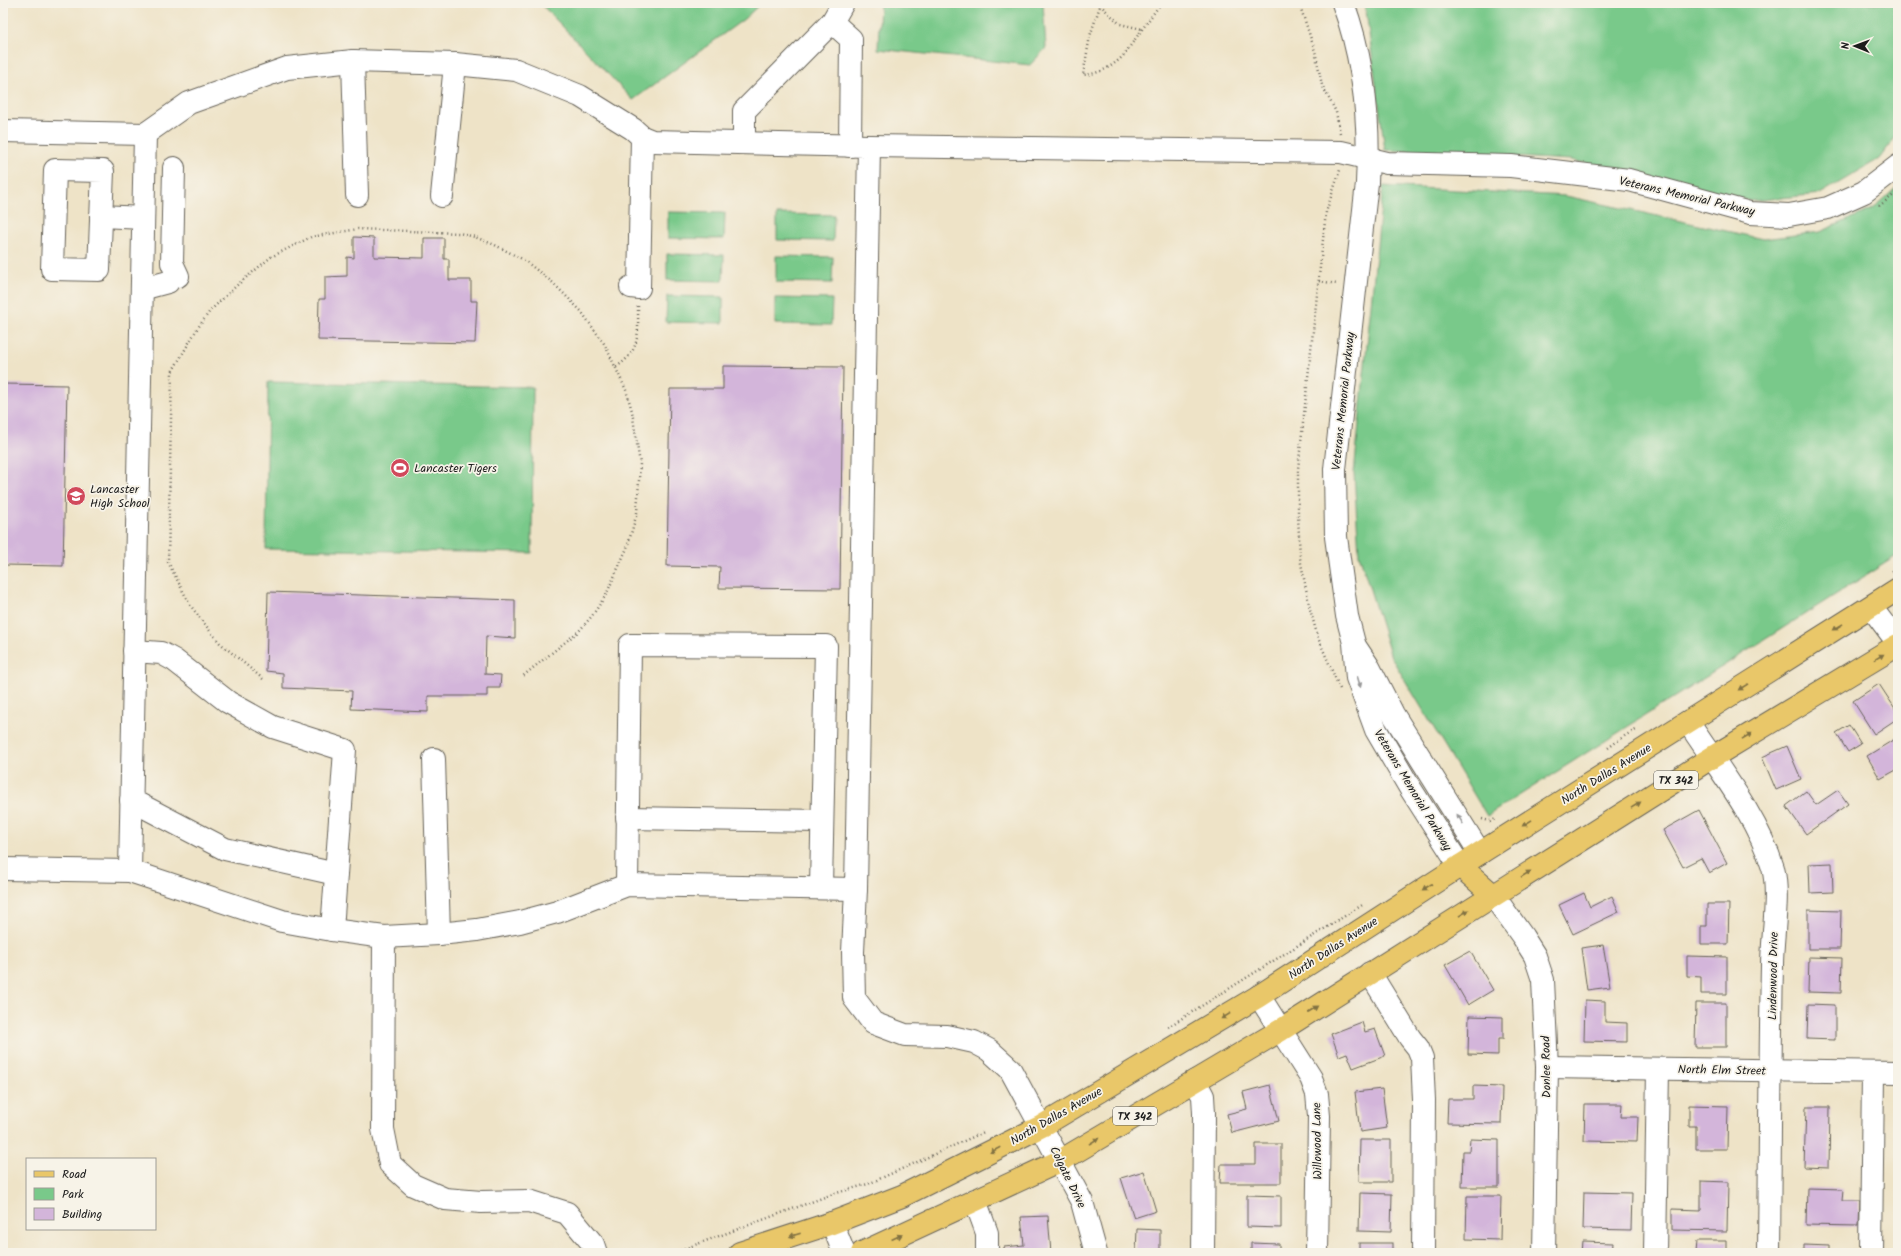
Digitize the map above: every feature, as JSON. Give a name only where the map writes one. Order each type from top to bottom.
[{"type":"main road","name":"North Dallas Avenue","points":[[740,1253],[832,1222],[902,1196],[1042,1126],[1259,996],[1480,853],[1898,589]]},
{"type":"main road","name":"TX 342","points":[[862,1253],[1060,1161],[1280,1030],[1711,758],[1898,644]]},
{"type":"main road","points":[[1480,853],[1493,895]]},
{"type":"main road","points":[[1460,866],[1493,895]]},
{"type":"street","points":[[744,143],[744,111],[832,22],[843,3]]},
{"type":"street","name":"Veterans Memorial Parkway","points":[[1343,3],[1353,32],[1362,75],[1368,158],[1367,183],[1335,469],[1336,537],[1347,616],[1354,643],[1357,678],[1376,730],[1410,788],[1460,866]]},
{"type":"street","name":"Colgate Drive","points":[[832,22],[851,40],[860,146],[856,889],[853,952],[854,998],[873,1023],[905,1035],[947,1036],[974,1042],[989,1050],[1010,1069],[1082,1202],[1096,1253]]},
{"type":"street","points":[[3,131],[145,134],[189,103],[287,68],[353,61],[455,64],[516,70],[580,96],[633,129],[642,137],[658,142],[860,146],[1330,151],[1368,158]]},
{"type":"street","points":[[353,61],[357,195]]},
{"type":"street","points":[[442,196],[455,64]]},
{"type":"street","points":[[130,871],[145,134]]},
{"type":"street","points":[[635,287],[637,183],[642,137]]},
{"type":"street","name":"Veterans Memorial Parkway","points":[[1368,158],[1387,163],[1511,166],[1629,180],[1750,213],[1789,215],[1828,208],[1864,192],[1898,166]]},
{"type":"street","points":[[142,289],[173,279],[174,168],[154,181],[144,182]]},
{"type":"street","points":[[55,170],[102,171],[102,216],[100,270],[52,269],[55,170]]},
{"type":"street","points":[[102,216],[143,218]]},
{"type":"street","points":[[1871,607],[1898,644]]},
{"type":"street","name":"Veterans Memorial Parkway","points":[[1354,643],[1369,667],[1393,714],[1480,853]]},
{"type":"street","points":[[627,885],[625,650],[826,646],[821,887]]},
{"type":"street","points":[[134,652],[161,654],[174,660],[228,702],[274,727],[344,750],[332,930]]},
{"type":"street","name":"Lindenwood Drive","points":[[1688,722],[1754,822],[1765,845],[1773,870],[1775,896],[1772,964],[1769,1253]]},
{"type":"street","points":[[434,759],[439,934]]},
{"type":"street","points":[[131,800],[225,849],[336,874]]},
{"type":"street","points":[[627,818],[822,821]]},
{"type":"street","points":[[3,869],[130,871],[282,920],[332,930],[384,937],[477,930],[520,922],[557,912],[627,885],[821,887],[856,889]]},
{"type":"street","name":"Donlee Road","points":[[1493,895],[1524,937],[1535,956],[1543,980],[1547,1067],[1544,1253]]},
{"type":"street","points":[[384,937],[383,1129],[390,1164],[413,1185],[445,1199],[481,1202],[529,1201],[567,1213],[593,1244],[596,1253]]},
{"type":"street","points":[[1370,973],[1410,1038],[1418,1048],[1422,1058],[1424,1100],[1423,1253]]},
{"type":"street","name":"Willowood Lane","points":[[1259,996],[1311,1078],[1317,1094],[1319,1116],[1317,1253]]},
{"type":"street","name":"North Elm Street","points":[[1547,1067],[1898,1072]]},
{"type":"street","points":[[1655,1253],[1658,1069]]},
{"type":"street","points":[[1871,1253],[1873,1072]]},
{"type":"street","points":[[1195,1081],[1203,1096],[1204,1113],[1203,1253]]},
{"type":"street","points":[[975,1200],[987,1234],[987,1253]]},
{"type":"street","points":[[832,1222],[844,1253]]},
{"type":"path","points":[[1142,29],[1120,24],[1101,4],[1090,36],[1083,76],[1101,72],[1124,56],[1161,3]]},
{"type":"path","points":[[1876,207],[1898,192]]},
{"type":"path","points":[[264,679],[220,643],[197,615],[171,570],[167,554],[172,372],[197,329],[210,311],[236,286],[271,257],[307,238],[324,233],[358,229],[458,233],[475,237],[524,260],[552,282],[581,311],[605,345],[616,367],[632,411],[638,444],[640,481],[634,529],[606,595],[592,616],[579,631],[523,676]]},
{"type":"path","points":[[1318,281],[1340,284]]},
{"type":"path","points":[[616,367],[630,356],[637,341],[635,287]]},
{"type":"path","points":[[1476,816],[1485,820],[1495,819]]},
{"type":"path","points":[[1161,1031],[1369,900]]},
{"type":"path","points":[[673,1253],[832,1194],[868,1184],[990,1130]]},
{"type":"green space","points":[[540,3],[761,3],[744,19],[633,100]]},
{"type":"green space","points":[[880,3],[1043,3],[1046,48],[1030,65],[878,49]]},
{"type":"green space","points":[[1363,3],[1898,3],[1898,134],[1879,159],[1820,194],[1751,201],[1571,160],[1385,150],[1366,11]]},
{"type":"green space","points":[[1383,186],[1566,196],[1763,239],[1820,232],[1873,209],[1898,186],[1898,555],[1487,816],[1391,657],[1359,554],[1354,473]]},
{"type":"green space","points":[[668,212],[725,213],[724,239],[668,238]]},
{"type":"green space","points":[[777,214],[834,215],[833,241],[777,240]]},
{"type":"green space","points":[[667,254],[724,255],[723,281],[667,280]]},
{"type":"green space","points":[[776,256],[833,257],[832,283],[776,282]]},
{"type":"green space","points":[[667,296],[723,297],[723,323],[666,322]]},
{"type":"green space","points":[[775,298],[832,299],[831,325],[775,324]]},
{"type":"green space","name":"Lancaster Tigers","points":[[268,382],[533,387],[532,553],[266,549]]},
{"type":"building","points":[[354,237],[374,238],[374,257],[424,258],[424,238],[444,238],[444,259],[449,259],[449,280],[471,280],[471,301],[477,301],[475,343],[318,340],[319,299],[325,299],[325,277],[347,276],[347,257],[354,258]]},
{"type":"building","points":[[723,366],[843,367],[840,589],[719,588],[720,567],[667,566],[670,389],[723,389]]},
{"type":"building","points":[[3,384],[67,385],[63,566],[3,565]]},
{"type":"building","points":[[268,592],[515,600],[515,638],[486,636],[485,674],[501,675],[500,688],[487,688],[487,696],[428,696],[428,712],[351,709],[352,691],[283,688],[283,673],[266,671]]},
{"type":"building","points":[[1879,684],[1898,713],[1898,718],[1874,734],[1853,701]]},
{"type":"building","points":[[1849,725],[1861,744],[1848,752],[1836,733]]},
{"type":"building","points":[[1898,737],[1898,769],[1880,779],[1867,756]]},
{"type":"building","points":[[1787,746],[1801,779],[1776,790],[1762,757]]},
{"type":"building","points":[[1838,790],[1848,804],[1806,834],[1786,806],[1806,791],[1816,805]]},
{"type":"building","points":[[1699,810],[1727,863],[1709,873],[1701,858],[1683,867],[1663,830]]},
{"type":"building","points":[[1832,863],[1833,892],[1810,893],[1809,864]]},
{"type":"building","points":[[1584,893],[1590,907],[1612,896],[1619,912],[1573,934],[1559,905]]},
{"type":"building","points":[[1707,904],[1729,904],[1728,944],[1701,944],[1701,926],[1707,926]]},
{"type":"building","points":[[1808,910],[1841,911],[1840,949],[1808,949]]},
{"type":"building","points":[[1603,945],[1610,987],[1587,990],[1581,948]]},
{"type":"building","points":[[1470,951],[1493,990],[1468,1005],[1445,965]]},
{"type":"building","points":[[1687,956],[1727,957],[1727,994],[1701,994],[1701,977],[1687,976]]},
{"type":"building","points":[[1809,957],[1842,958],[1841,993],[1808,992]]},
{"type":"building","points":[[1585,1000],[1605,1001],[1605,1022],[1627,1023],[1627,1042],[1584,1041]]},
{"type":"building","points":[[1696,1003],[1726,1003],[1726,1047],[1695,1047]]},
{"type":"building","points":[[1808,1004],[1835,1005],[1835,1040],[1807,1039]]},
{"type":"building","points":[[1469,1016],[1503,1017],[1503,1039],[1498,1039],[1498,1055],[1468,1054]]},
{"type":"building","points":[[1362,1022],[1365,1032],[1375,1029],[1385,1056],[1353,1068],[1347,1053],[1339,1056],[1331,1034]]},
{"type":"building","points":[[1270,1085],[1279,1121],[1232,1133],[1227,1114],[1247,1109],[1243,1092]]},
{"type":"building","points":[[1473,1086],[1502,1087],[1501,1124],[1447,1123],[1448,1099],[1473,1099]]},
{"type":"building","points":[[1382,1089],[1387,1128],[1360,1132],[1355,1092]]},
{"type":"building","points":[[1585,1104],[1622,1104],[1621,1117],[1638,1117],[1637,1142],[1584,1141]]},
{"type":"building","points":[[1689,1105],[1728,1106],[1727,1149],[1696,1149],[1696,1126],[1689,1126]]},
{"type":"building","points":[[1806,1107],[1830,1107],[1829,1168],[1804,1167]]},
{"type":"building","points":[[1470,1139],[1499,1140],[1499,1187],[1462,1187],[1463,1151],[1469,1151]]},
{"type":"building","points":[[1360,1140],[1391,1140],[1391,1182],[1359,1182]]},
{"type":"building","points":[[1256,1144],[1281,1144],[1281,1183],[1220,1183],[1221,1164],[1256,1164]]},
{"type":"building","points":[[1144,1171],[1156,1211],[1134,1218],[1121,1178]]},
{"type":"building","points":[[1701,1181],[1728,1182],[1727,1231],[1672,1230],[1672,1209],[1701,1210]]},
{"type":"building","points":[[1807,1188],[1843,1189],[1842,1201],[1860,1201],[1859,1226],[1806,1225]]},
{"type":"building","points":[[1584,1192],[1632,1193],[1631,1230],[1583,1229]]},
{"type":"building","points":[[1360,1193],[1392,1194],[1391,1232],[1359,1231]]},
{"type":"building","points":[[1247,1195],[1281,1196],[1281,1228],[1247,1227]]},
{"type":"building","points":[[1467,1196],[1501,1196],[1500,1240],[1466,1239]]},
{"type":"building","points":[[1048,1216],[1051,1253],[1004,1253],[1004,1247],[1024,1245],[1021,1217]]},
{"type":"building","points":[[1137,1229],[1160,1230],[1160,1253],[1136,1253]]},
{"type":"building","points":[[1697,1241],[1727,1241],[1727,1253],[1696,1253]]},
{"type":"building","points":[[1582,1242],[1613,1243],[1612,1253],[1581,1253]]},
{"type":"building","points":[[1251,1243],[1279,1244],[1279,1253],[1251,1253]]},
{"type":"building","points":[[1359,1243],[1392,1243],[1392,1253],[1359,1253]]},
{"type":"building","points":[[1804,1245],[1828,1246],[1828,1253],[1804,1253]]},
{"type":"place","name":"Lancaster Tigers","points":[[400,468]]},
{"type":"place","name":"Lancaster High School","points":[[76,496]]}]
